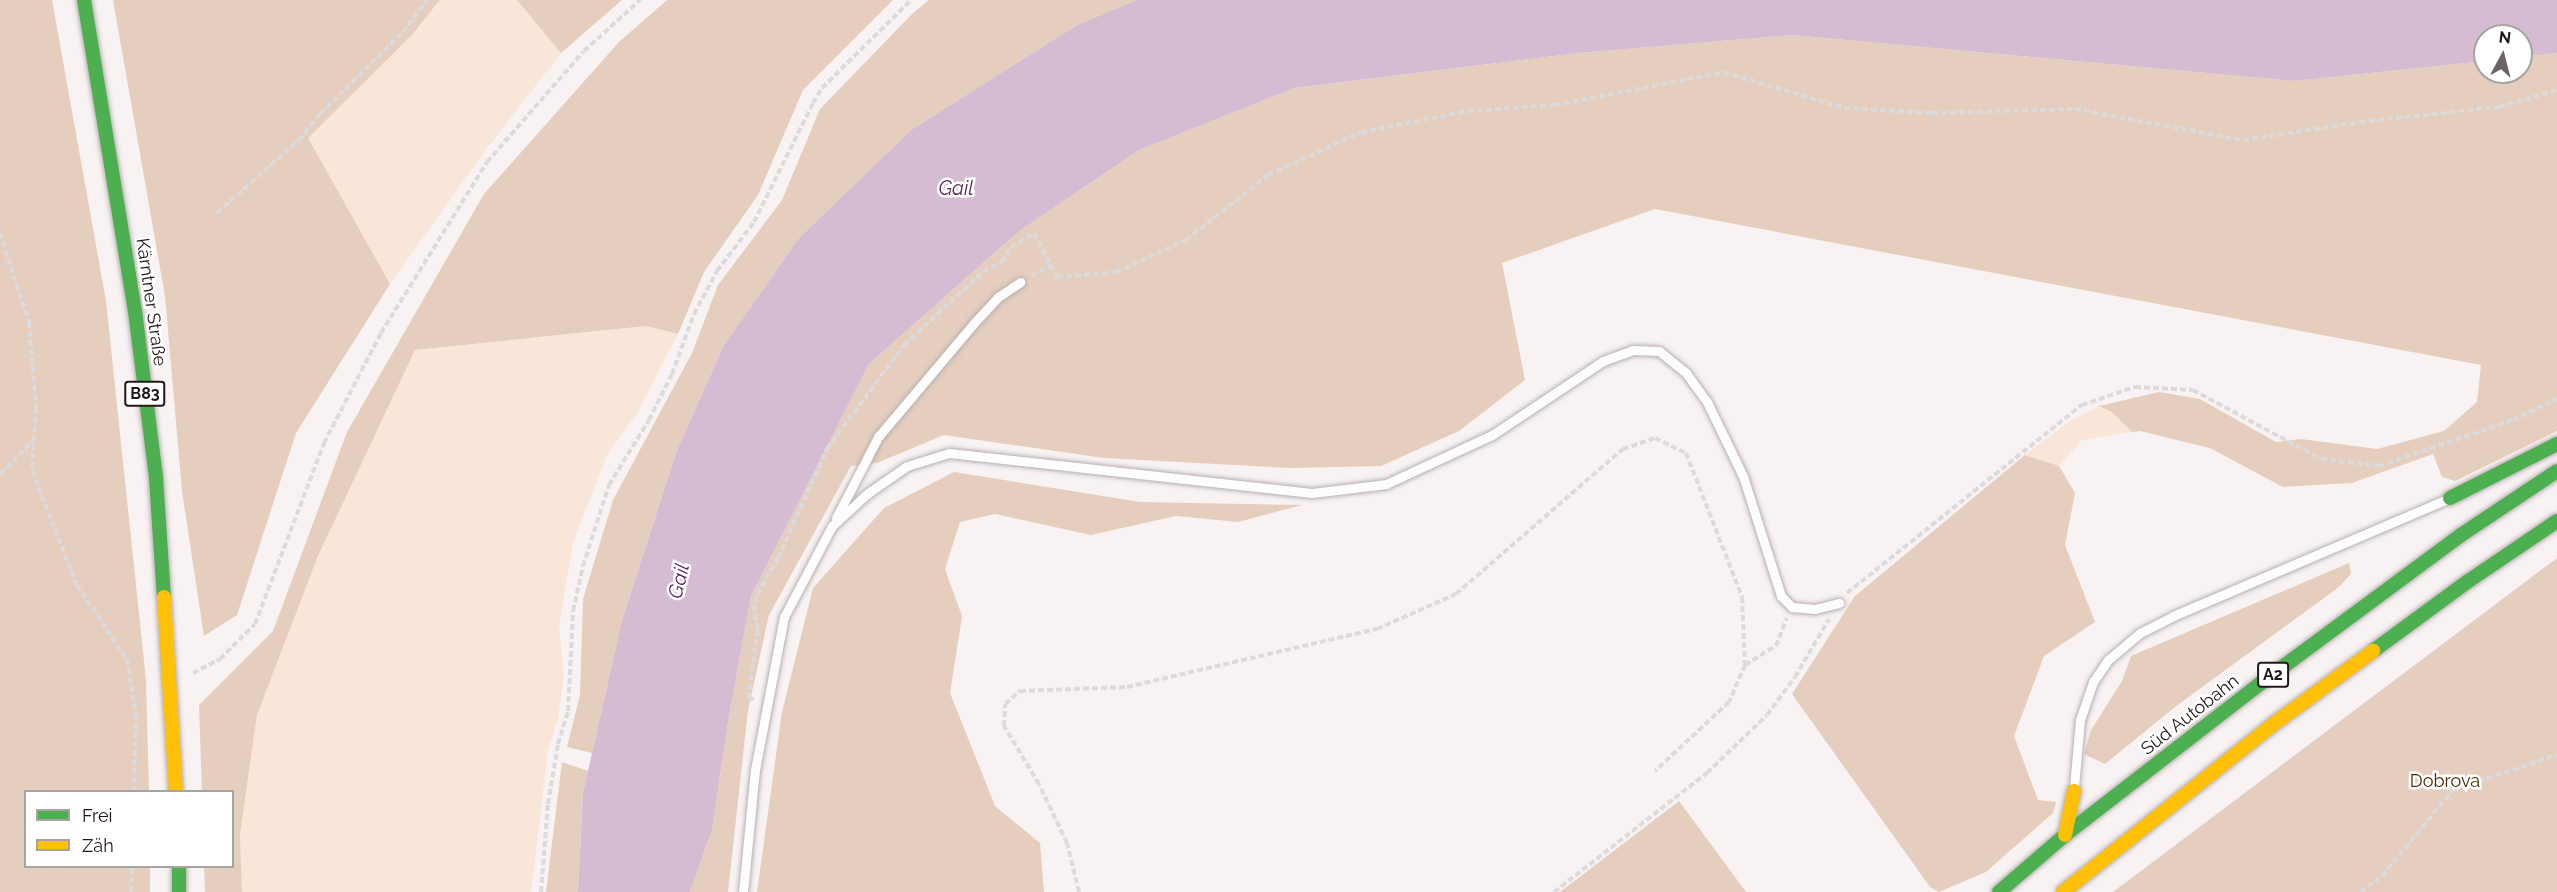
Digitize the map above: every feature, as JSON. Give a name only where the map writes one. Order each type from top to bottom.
[{"type":"main road","name":"Kärntner Straße","points":[[84,0],[142,371],[156,478],[176,790]]},
{"type":"main road","points":[[2450,498],[2557,444]]},
{"type":"main road","name":"Süd Autobahn","points":[[1999,892],[2065,835],[2261,683],[2451,542],[2557,471]]},
{"type":"main road","name":"A2","points":[[2064,892],[2275,723],[2467,582],[2557,521]]},
{"type":"main road","points":[[2065,835],[2074,791]]},
{"type":"main road","points":[[179,868],[179,892]]},
{"type":"lane","points":[[743,892],[755,770],[784,617],[878,437],[973,324],[998,297],[1020,282]]},
{"type":"lane","points":[[832,526],[868,493],[907,466],[949,453],[1312,493],[1386,484],[1492,435],[1603,361],[1633,350],[1659,351],[1686,373],[1707,402],[1743,476],[1781,596],[1792,607],[1815,609],[1839,603]]},
{"type":"lane","points":[[2074,791],[2080,720],[2092,682],[2108,660],[2140,633],[2173,616],[2450,498]]},
{"type":"path","points":[[217,213],[299,140],[320,114],[403,32],[427,0]]},
{"type":"path","points":[[171,685],[220,659],[255,624],[324,443],[387,323],[487,162],[584,51],[640,0]]},
{"type":"path","points":[[540,892],[548,804],[558,744],[568,711],[573,612],[583,566],[609,485],[668,383],[694,314],[717,271],[754,222],[822,88],[869,45],[911,0]]},
{"type":"path","points":[[768,702],[748,698],[758,629],[754,611],[757,594],[778,558],[827,449],[904,345],[983,272],[1002,262],[1011,247],[1034,233],[1057,277],[1116,272],[1186,240],[1268,175],[1361,132],[1468,111],[1555,105],[1724,72],[1844,108],[1932,112],[2075,109],[2242,140],[2360,122],[2499,107],[2557,90]]},
{"type":"path","points":[[0,233],[29,322],[36,408],[32,471],[77,585],[127,659],[136,714],[134,790]]},
{"type":"path","points":[[1020,282],[1051,266]]},
{"type":"path","points":[[1554,892],[1707,773],[1767,714],[1795,677],[1839,603],[1849,591],[2082,405],[2135,387],[2193,390],[2321,459],[2379,466],[2513,420],[2557,399]]},
{"type":"path","points":[[1079,892],[1067,843],[1039,784],[1004,726],[1005,704],[1020,691],[1127,687],[1377,629],[1456,594],[1623,449],[1655,438],[1686,453],[1742,597],[1745,665],[1729,702],[1655,771]]},
{"type":"path","points":[[0,474],[34,440]]},
{"type":"path","points":[[1745,665],[1776,646],[1792,607]]},
{"type":"path","points":[[2360,892],[2382,876],[2453,790],[2557,755]]},
{"type":"path","points":[[130,892],[132,868]]},
{"type":"shaded area","points":[[440,0],[517,0],[561,53],[485,151],[390,284],[307,139],[411,36]]},
{"type":"shaded area","points":[[646,326],[678,334],[636,415],[607,455],[573,542],[559,626],[564,676],[558,719],[548,750],[531,892],[242,892],[240,835],[257,715],[318,556],[415,350]]},
{"type":"shaded area","points":[[2099,406],[2112,412],[2132,432],[2082,440],[2059,466],[2025,455],[2070,421]]},
{"type":"green space","points":[[0,0],[52,0],[106,301],[146,680],[149,790],[24,790],[24,868],[150,868],[150,892],[0,892]]},
{"type":"green space","points":[[113,0],[440,0],[411,36],[308,138],[390,284],[296,433],[237,615],[204,636],[182,491],[165,296]]},
{"type":"green space","points":[[517,0],[622,0],[561,53]]},
{"type":"green space","points":[[667,0],[893,0],[803,90],[758,195],[704,272],[678,334],[646,326],[415,350],[318,556],[257,715],[240,835],[242,892],[205,892],[204,868],[234,868],[234,790],[202,790],[199,705],[273,631],[347,432],[484,194],[619,42]]},
{"type":"green space","points":[[929,0],[1137,0],[1077,25],[911,130],[799,238],[724,345],[677,450],[622,620],[592,753],[567,747],[580,695],[583,599],[613,500],[692,353],[718,285],[782,200],[820,109],[912,14]]},
{"type":"green space","points":[[1792,35],[2294,81],[2473,62],[2473,84],[2533,84],[2533,56],[2557,53],[2557,431],[2455,481],[2442,477],[2433,454],[2352,483],[2283,487],[2210,448],[2140,431],[2132,432],[2112,412],[2099,406],[2159,392],[2200,399],[2276,442],[2301,439],[2377,449],[2444,431],[2477,402],[2481,365],[1655,209],[1502,263],[1525,380],[1459,431],[1381,466],[1290,468],[1104,458],[944,435],[877,463],[851,466],[769,615],[748,710],[728,892],[690,892],[712,830],[729,716],[751,596],[869,364],[1018,232],[1139,150],[1294,88],[1579,53]]},
{"type":"green space","points":[[2025,455],[2059,466],[2075,493],[2065,545],[2095,622],[2044,656],[2014,736],[2038,800],[2056,802],[2053,813],[1986,872],[1939,892],[1930,887],[1792,694],[1855,596]]},
{"type":"green space","points":[[954,472],[1140,502],[1302,505],[1238,522],[1176,516],[1091,535],[995,514],[960,522],[945,569],[962,616],[950,693],[995,806],[1040,843],[1044,892],[757,892],[782,712],[813,588],[884,508]]},
{"type":"green space","name":"Dobrova","points":[[2557,558],[2557,892],[2113,892]]},
{"type":"green space","points":[[2349,563],[2351,574],[2339,587],[2175,707],[2105,764],[2084,754],[2091,730],[2122,681],[2131,656]]},
{"type":"green space","points":[[562,762],[588,771],[583,793],[578,892],[546,892]]},
{"type":"green space","points":[[1679,801],[1746,892],[1560,892]]},
{"type":"water","name":"Gail","points":[[1137,0],[2557,0],[2557,53],[2533,56],[2533,24],[2473,24],[2473,62],[2294,81],[1792,35],[1579,53],[1294,88],[1139,150],[1018,232],[869,364],[751,596],[729,716],[712,830],[690,892],[578,892],[583,793],[622,620],[677,450],[724,345],[799,238],[911,130],[1077,25]]},
{"type":"traffic: fast","points":[[84,0],[135,311],[156,478],[164,597]]},
{"type":"traffic: fast","points":[[2450,498],[2557,444]]},
{"type":"traffic: fast","points":[[1999,892],[2065,835],[2261,683],[2461,535],[2557,471]]},
{"type":"traffic: fast","points":[[2373,651],[2467,582],[2557,521]]},
{"type":"traffic: fast","points":[[179,868],[179,892]]},
{"type":"traffic: slow","points":[[164,597],[176,790]]},
{"type":"traffic: slow","points":[[2063,892],[2275,723],[2373,651]]},
{"type":"traffic: slow","points":[[2065,835],[2074,791]]}]
